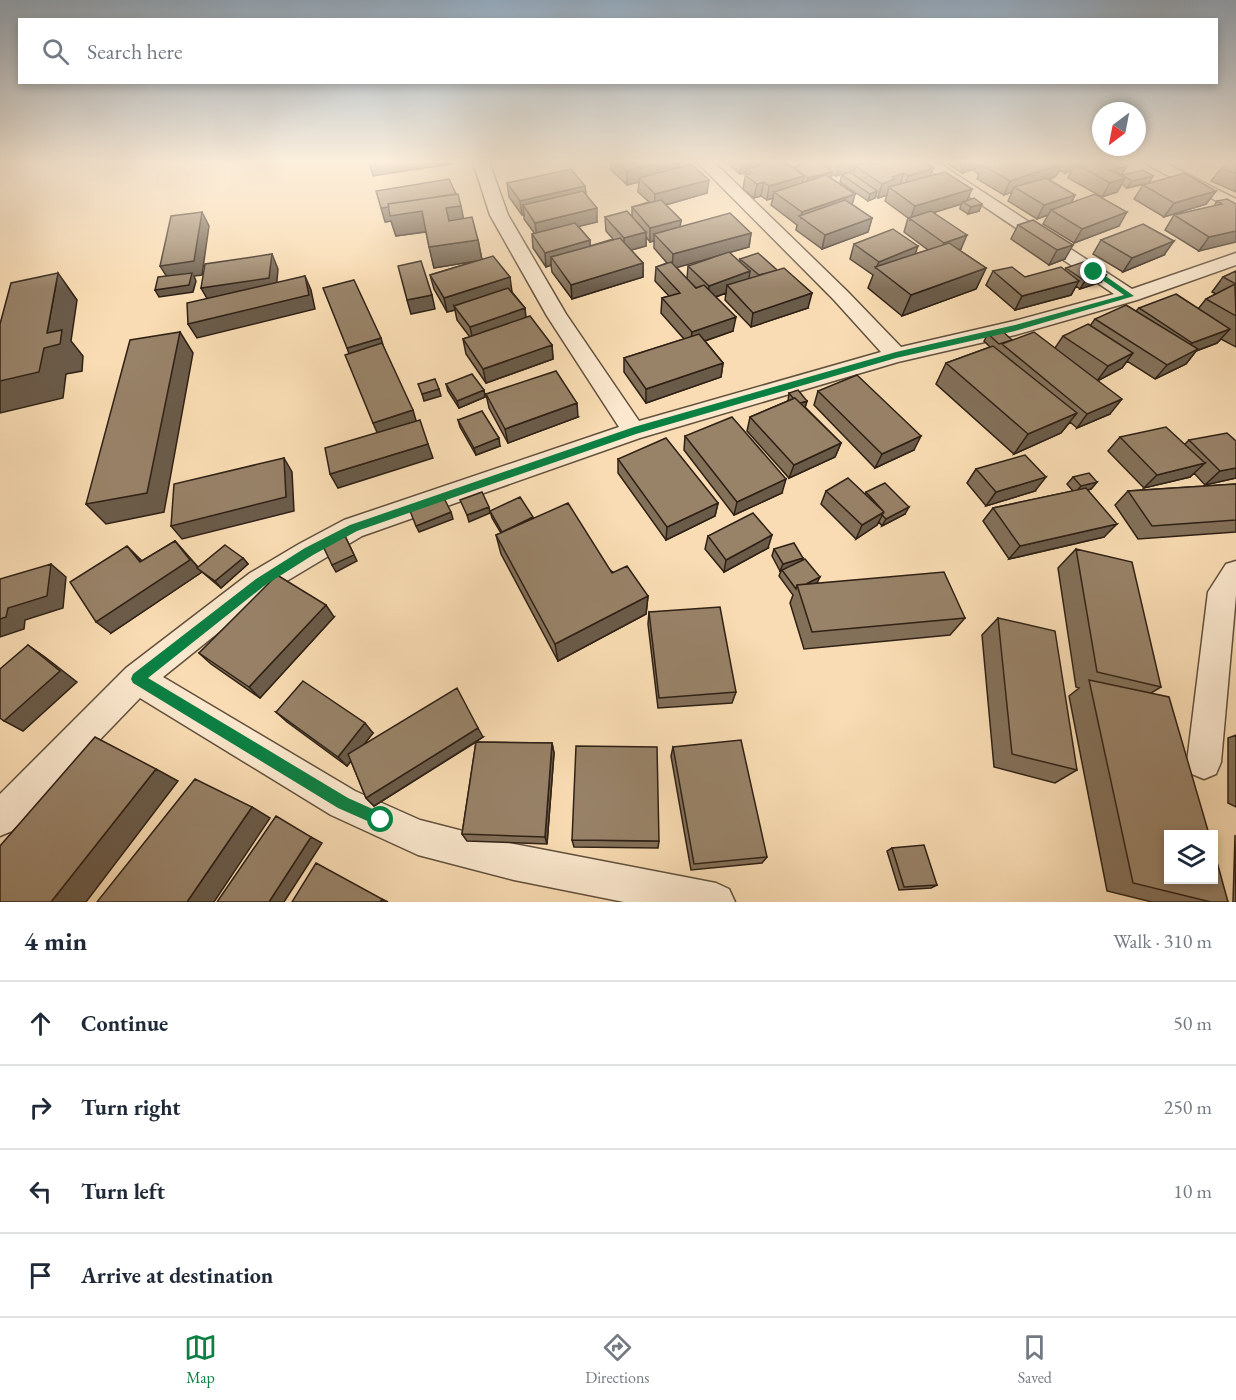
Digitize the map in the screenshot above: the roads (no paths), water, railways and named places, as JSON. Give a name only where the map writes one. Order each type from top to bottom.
[{"type":"street","points":[[495,204],[499,215],[556,316],[634,431]]},
{"type":"street","points":[[748,204],[833,288],[896,355]]},
{"type":"street","points":[[990,204],[1130,296]]},
{"type":"street","points":[[0,819],[137,679],[260,582],[353,528],[634,431],[896,355],[1015,328],[1130,296],[1236,259]]},
{"type":"street","points":[[1204,762],[1222,592],[1236,573]]},
{"type":"street","points":[[137,679],[343,803],[418,837],[514,862],[716,902]]}]
